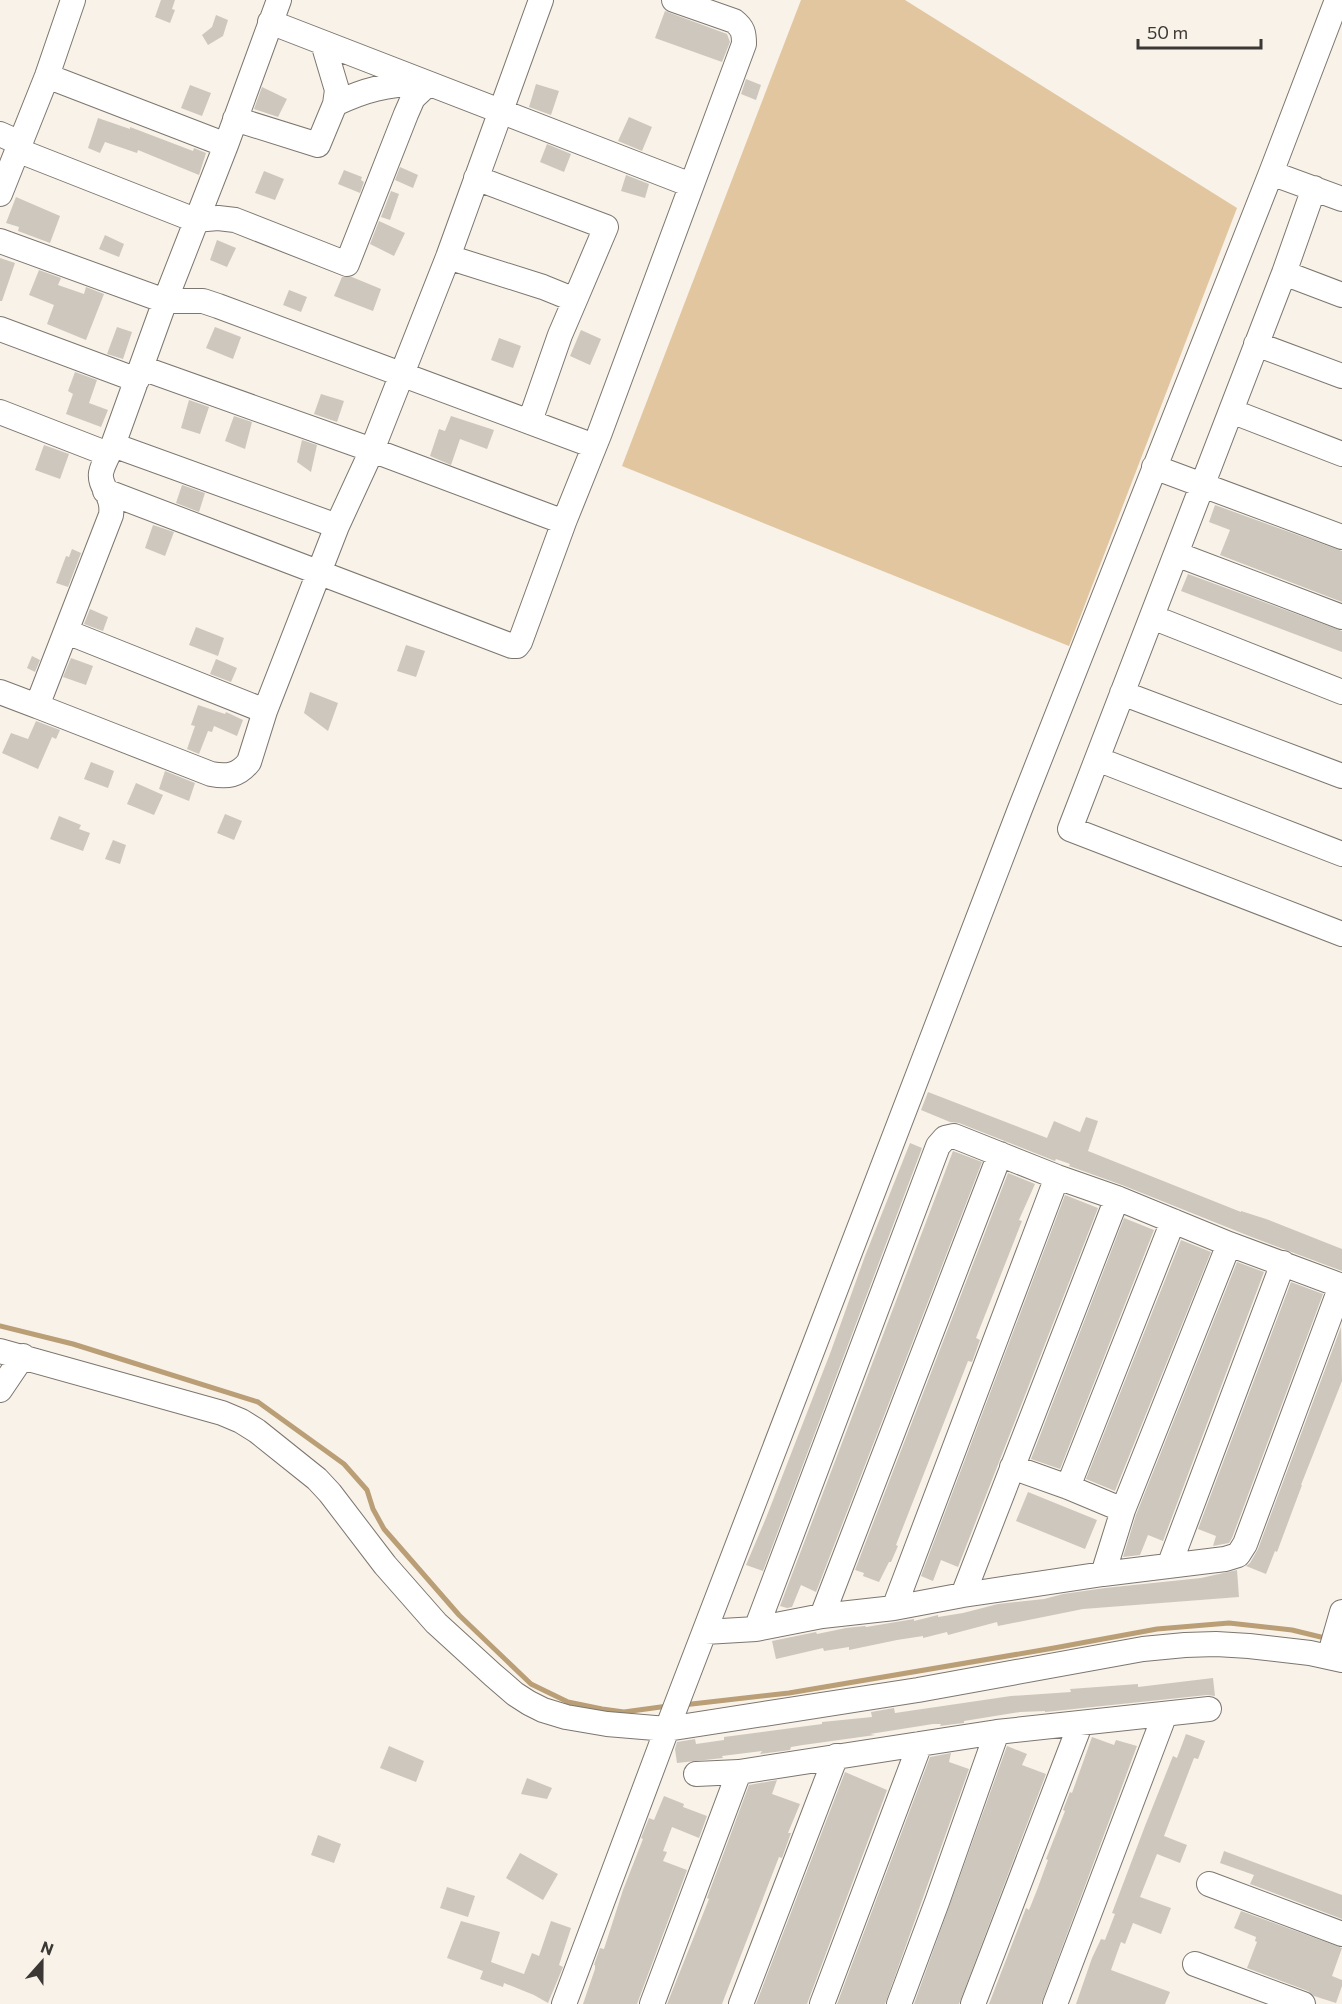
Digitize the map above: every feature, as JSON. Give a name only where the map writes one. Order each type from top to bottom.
[{"type":"street","points":[[0,194],[13,142],[46,76],[73,0]]},
{"type":"street","points":[[37,706],[111,515],[111,502],[105,491],[101,473],[279,0]]},
{"type":"street","points":[[0,692],[211,774],[222,776],[236,774],[249,762],[265,711],[337,526],[372,450],[448,257],[541,0]]},
{"type":"street","points":[[105,491],[506,644],[517,646],[744,44],[742,28],[734,21],[674,0]]},
{"type":"street","points":[[564,2004],[1020,809],[1337,0]]},
{"type":"street","points":[[270,22],[691,185]]},
{"type":"street","points":[[235,119],[318,145],[335,104],[337,90],[323,43]]},
{"type":"street","points":[[46,76],[226,145]]},
{"type":"street","points":[[335,104],[361,92],[396,84],[428,84]]},
{"type":"street","points":[[13,142],[195,220],[218,218],[235,220],[347,264],[406,114],[414,98],[428,84]]},
{"type":"street","points":[[1271,173],[1342,199]]},
{"type":"street","points":[[476,178],[606,227],[560,335],[530,421]]},
{"type":"street","points":[[1314,188],[1284,273],[1071,828],[1342,934]]},
{"type":"street","points":[[0,241],[165,300],[209,303],[594,446]]},
{"type":"street","points":[[448,257],[543,287],[575,300]]},
{"type":"street","points":[[1284,273],[1342,295]]},
{"type":"street","points":[[0,329],[372,450],[564,522]]},
{"type":"street","points":[[1256,344],[1342,376]]},
{"type":"street","points":[[1231,411],[1342,454]]},
{"type":"street","points":[[0,412],[337,526]]},
{"type":"street","points":[[1157,460],[1205,478],[1342,537]]},
{"type":"street","points":[[1176,554],[1342,617]]},
{"type":"street","points":[[1152,617],[1342,692]]},
{"type":"street","points":[[67,632],[265,711]]},
{"type":"street","points":[[1122,693],[1342,776]]},
{"type":"street","points":[[1097,759],[1342,854]]},
{"type":"street","points":[[705,1632],[756,1629],[822,1616],[894,1608],[963,1595],[1225,1559],[1238,1555],[1288,1431],[1342,1286],[1228,1244],[1117,1198],[954,1136],[945,1138],[938,1146],[756,1629]]},
{"type":"street","points":[[822,1616],[1000,1154]]},
{"type":"street","points":[[894,1608],[1057,1177]]},
{"type":"street","points":[[963,1595],[1117,1198]]},
{"type":"street","points":[[1068,1487],[1173,1221]]},
{"type":"street","points":[[1103,1574],[1123,1510],[1228,1244]]},
{"type":"street","points":[[1169,1566],[1282,1263]]},
{"type":"street","points":[[0,1390],[11,1354],[222,1413],[241,1421],[292,1457],[317,1479],[385,1565],[436,1623],[515,1694],[543,1710],[566,1717],[607,1724],[669,1725],[918,1690],[1143,1649],[1216,1644],[1310,1653],[1335,1659],[1342,1612]]},
{"type":"street","points":[[1012,1467],[1123,1510]]},
{"type":"street","points":[[696,1774],[739,1772],[997,1732],[1080,1725],[1209,1709]]},
{"type":"street","points":[[1055,2004],[1165,1714]]},
{"type":"street","points":[[974,2004],[1080,1725]]},
{"type":"street","points":[[899,2004],[997,1732]]},
{"type":"street","points":[[822,2004],[920,1744]]},
{"type":"street","points":[[741,2004],[836,1756]]},
{"type":"street","points":[[652,2004],[739,1772]]},
{"type":"street","points":[[1209,1884],[1342,1934]]},
{"type":"street","points":[[1195,1964],[1303,2004]]},
{"type":"shaded area","points":[[801,0],[905,0],[1237,208],[1069,646],[622,466]]},
{"type":"building","points":[[161,0],[175,0],[172,9],[175,10],[170,23],[155,17]]},
{"type":"building","points":[[665,11],[727,34],[730,42],[722,62],[655,38]]},
{"type":"building","points":[[216,15],[228,20],[223,36],[208,45],[202,35],[212,27]]},
{"type":"building","points":[[746,79],[761,85],[756,100],[741,94]]},
{"type":"building","points":[[536,84],[559,91],[551,115],[529,107]]},
{"type":"building","points":[[190,85],[211,93],[202,116],[181,108]]},
{"type":"building","points":[[262,87],[287,99],[278,117],[254,109]]},
{"type":"building","points":[[629,117],[652,127],[642,151],[618,141]]},
{"type":"building","points":[[98,118],[130,129],[130,127],[193,151],[194,148],[206,153],[199,175],[138,150],[137,153],[105,142],[100,153],[88,148]]},
{"type":"building","points":[[547,144],[571,154],[564,172],[540,162]]},
{"type":"building","points":[[400,167],[418,175],[413,188],[395,180]]},
{"type":"building","points":[[344,170],[362,177],[361,180],[364,182],[360,193],[338,184]]},
{"type":"building","points":[[264,171],[284,179],[275,200],[255,193]]},
{"type":"building","points":[[626,175],[649,184],[645,198],[621,191]]},
{"type":"building","points":[[391,191],[399,194],[390,220],[381,217]]},
{"type":"building","points":[[16,197],[60,216],[50,243],[18,231],[19,227],[6,223]]},
{"type":"building","points":[[379,221],[405,233],[394,256],[370,244]]},
{"type":"building","points":[[105,235],[124,244],[119,257],[99,249]]},
{"type":"building","points":[[217,240],[236,248],[227,267],[210,260]]},
{"type":"building","points":[[0,258],[15,263],[2,301],[0,301]]},
{"type":"building","points":[[39,270],[61,278],[58,285],[84,294],[86,287],[104,294],[86,340],[47,324],[54,305],[29,295]]},
{"type":"building","points":[[342,277],[352,277],[381,289],[373,311],[334,296]]},
{"type":"building","points":[[289,290],[307,297],[301,312],[283,305]]},
{"type":"building","points":[[117,327],[132,332],[123,359],[107,354]]},
{"type":"building","points":[[215,327],[241,337],[233,359],[206,348]]},
{"type":"building","points":[[581,330],[601,339],[590,365],[570,356]]},
{"type":"building","points":[[499,338],[521,346],[513,368],[491,360]]},
{"type":"building","points":[[75,372],[97,380],[89,403],[108,410],[101,427],[66,414],[73,394],[68,391]]},
{"type":"building","points":[[321,394],[344,401],[337,422],[314,414]]},
{"type":"building","points":[[189,400],[209,407],[200,434],[181,428]]},
{"type":"building","points":[[234,416],[252,422],[245,449],[225,441]]},
{"type":"building","points":[[451,416],[494,430],[487,449],[460,439],[451,465],[430,456],[439,429],[445,431]]},
{"type":"building","points":[[302,440],[317,445],[311,472],[297,462]]},
{"type":"building","points":[[44,445],[69,454],[60,479],[35,470]]},
{"type":"building","points":[[182,485],[205,493],[199,512],[176,503]]},
{"type":"building","points":[[1215,505],[1342,551],[1342,602],[1220,555],[1230,530],[1209,522]]},
{"type":"building","points":[[153,525],[174,532],[165,556],[145,548]]},
{"type":"building","points":[[72,549],[81,553],[68,587],[56,583],[66,556],[69,557]]},
{"type":"building","points":[[1188,574],[1342,631],[1342,652],[1181,591]]},
{"type":"building","points":[[90,609],[108,617],[103,631],[84,624]]},
{"type":"building","points":[[196,627],[224,638],[218,656],[189,645]]},
{"type":"building","points":[[406,645],[425,651],[416,677],[397,671]]},
{"type":"building","points":[[32,656],[40,660],[35,672],[27,668]]},
{"type":"building","points":[[71,658],[93,666],[86,685],[63,677]]},
{"type":"building","points":[[216,659],[237,668],[231,682],[210,674]]},
{"type":"building","points":[[310,692],[338,703],[328,731],[304,713]]},
{"type":"building","points":[[198,705],[225,714],[226,712],[243,720],[237,736],[214,726],[212,732],[208,731],[199,754],[187,749],[195,726],[191,725]]},
{"type":"building","points":[[36,721],[60,730],[56,739],[52,737],[38,769],[2,753],[11,733],[28,739]]},
{"type":"building","points":[[91,762],[114,771],[108,788],[84,779]]},
{"type":"building","points":[[165,771],[195,783],[189,801],[159,789]]},
{"type":"building","points":[[136,783],[163,795],[154,815],[127,804]]},
{"type":"building","points":[[225,814],[242,821],[234,840],[217,833]]},
{"type":"building","points":[[59,816],[81,825],[79,829],[90,833],[83,851],[50,839]]},
{"type":"building","points":[[113,840],[126,845],[120,864],[105,859]]},
{"type":"building","points":[[928,1092],[1047,1138],[1054,1121],[1080,1132],[1086,1117],[1098,1121],[1088,1151],[1241,1212],[1266,1219],[1342,1249],[1342,1271],[1069,1166],[1070,1164],[1056,1159],[1055,1161],[921,1110]]},
{"type":"building","points":[[910,1143],[922,1148],[763,1571],[746,1565],[831,1351],[865,1256]]},
{"type":"building","points":[[953,1151],[982,1162],[816,1592],[801,1585],[792,1607],[780,1606]]},
{"type":"building","points":[[1008,1173],[1035,1184],[1019,1220],[1022,1221],[976,1338],[980,1340],[972,1362],[968,1361],[896,1545],[898,1546],[879,1582],[855,1570]]},
{"type":"building","points":[[1065,1195],[1098,1208],[958,1567],[941,1560],[933,1581],[921,1576]]},
{"type":"building","points":[[1124,1218],[1154,1230],[1060,1469],[1031,1459]]},
{"type":"building","points":[[1181,1240],[1211,1252],[1115,1491],[1086,1479]]},
{"type":"building","points":[[1237,1262],[1264,1272],[1163,1541],[1148,1535],[1140,1555],[1123,1557],[1136,1515]]},
{"type":"building","points":[[1291,1282],[1323,1294],[1232,1538],[1229,1543],[1213,1546],[1216,1536],[1198,1529]]},
{"type":"building","points":[[1341,1327],[1342,1381],[1277,1552],[1275,1551],[1266,1574],[1246,1566],[1258,1549]]},
{"type":"building","points":[[1028,1492],[1097,1520],[1085,1549],[1016,1521]]},
{"type":"building","points":[[1237,1570],[1239,1597],[1083,1609],[998,1626],[997,1622],[948,1635],[947,1632],[849,1650],[849,1647],[824,1651],[823,1648],[776,1659],[772,1641],[816,1632],[817,1634],[846,1628],[914,1619],[914,1621],[1063,1594],[1201,1578]]},
{"type":"building","points":[[1213,1678],[1215,1696],[1045,1712],[1020,1712],[964,1721],[964,1723],[940,1726],[941,1724],[933,1724],[803,1745],[791,1747],[790,1750],[760,1754],[762,1751],[677,1763],[675,1749],[677,1742],[695,1739],[696,1744],[724,1740],[724,1737],[872,1717],[871,1712],[894,1708],[895,1713],[1011,1696],[1071,1692],[1070,1689],[1138,1684],[1138,1687]]},
{"type":"building","points":[[1186,1734],[1205,1741],[1198,1759],[1194,1758],[1164,1836],[1187,1845],[1180,1863],[1157,1854],[1140,1897],[1171,1908],[1161,1934],[1133,1923],[1125,1944],[1121,1942],[1111,1970],[1170,1992],[1165,2004],[1076,2004],[1092,1958],[1101,1939],[1105,1940],[1115,1914],[1112,1913],[1173,1756],[1177,1758]]},
{"type":"building","points":[[1092,1737],[1114,1745],[1116,1740],[1137,1746],[1041,2004],[989,2004],[1026,1908],[1029,1910],[1037,1890],[1048,1860],[1046,1859],[1065,1811],[1063,1810],[1070,1792],[1072,1793]]},
{"type":"building","points":[[389,1746],[424,1761],[416,1782],[380,1768]]},
{"type":"building","points":[[1007,1746],[1027,1754],[1022,1765],[1046,1774],[959,2004],[914,2004]]},
{"type":"building","points":[[951,1753],[949,1762],[969,1769],[885,2004],[837,2004],[930,1757]]},
{"type":"building","points":[[845,1772],[887,1790],[807,2004],[756,2004]]},
{"type":"building","points":[[527,1778],[552,1788],[547,1799],[521,1794]]},
{"type":"building","points":[[777,1780],[772,1794],[800,1804],[788,1833],[791,1833],[782,1858],[779,1857],[722,2004],[667,2004],[709,1899],[707,1898],[749,1785]]},
{"type":"building","points":[[664,1796],[684,1804],[683,1807],[707,1816],[699,1838],[672,1827],[663,1851],[667,1852],[663,1861],[687,1870],[637,2004],[583,2004],[595,1969],[594,1965],[600,1948],[604,1949],[623,1890],[643,1839],[641,1838],[649,1818],[654,1820]]},
{"type":"building","points":[[318,1835],[341,1844],[334,1863],[311,1855]]},
{"type":"building","points":[[1224,1851],[1342,1895],[1342,1919],[1250,1884],[1254,1875],[1220,1863]]},
{"type":"building","points":[[520,1853],[558,1874],[543,1900],[506,1878]]},
{"type":"building","points":[[447,1887],[475,1896],[468,1917],[440,1908]]},
{"type":"building","points":[[1241,1911],[1342,1948],[1332,1976],[1342,1980],[1336,2003],[1247,1968],[1257,1942],[1256,1937],[1234,1928]]},
{"type":"building","points":[[461,1921],[500,1932],[491,1962],[524,1974],[532,1953],[539,1956],[551,1921],[571,1928],[559,1965],[563,1967],[548,2003],[504,1983],[503,1987],[480,1979],[483,1971],[447,1958]]},
{"type":"waterway","points":[[0,1326],[73,1344],[258,1402],[344,1464],[367,1490],[373,1509],[384,1529],[459,1615],[531,1684],[568,1702],[602,1709],[624,1712],[668,1706]]},
{"type":"waterway","points":[[683,1705],[789,1693],[1157,1629],[1229,1623],[1292,1630],[1329,1639]]}]
